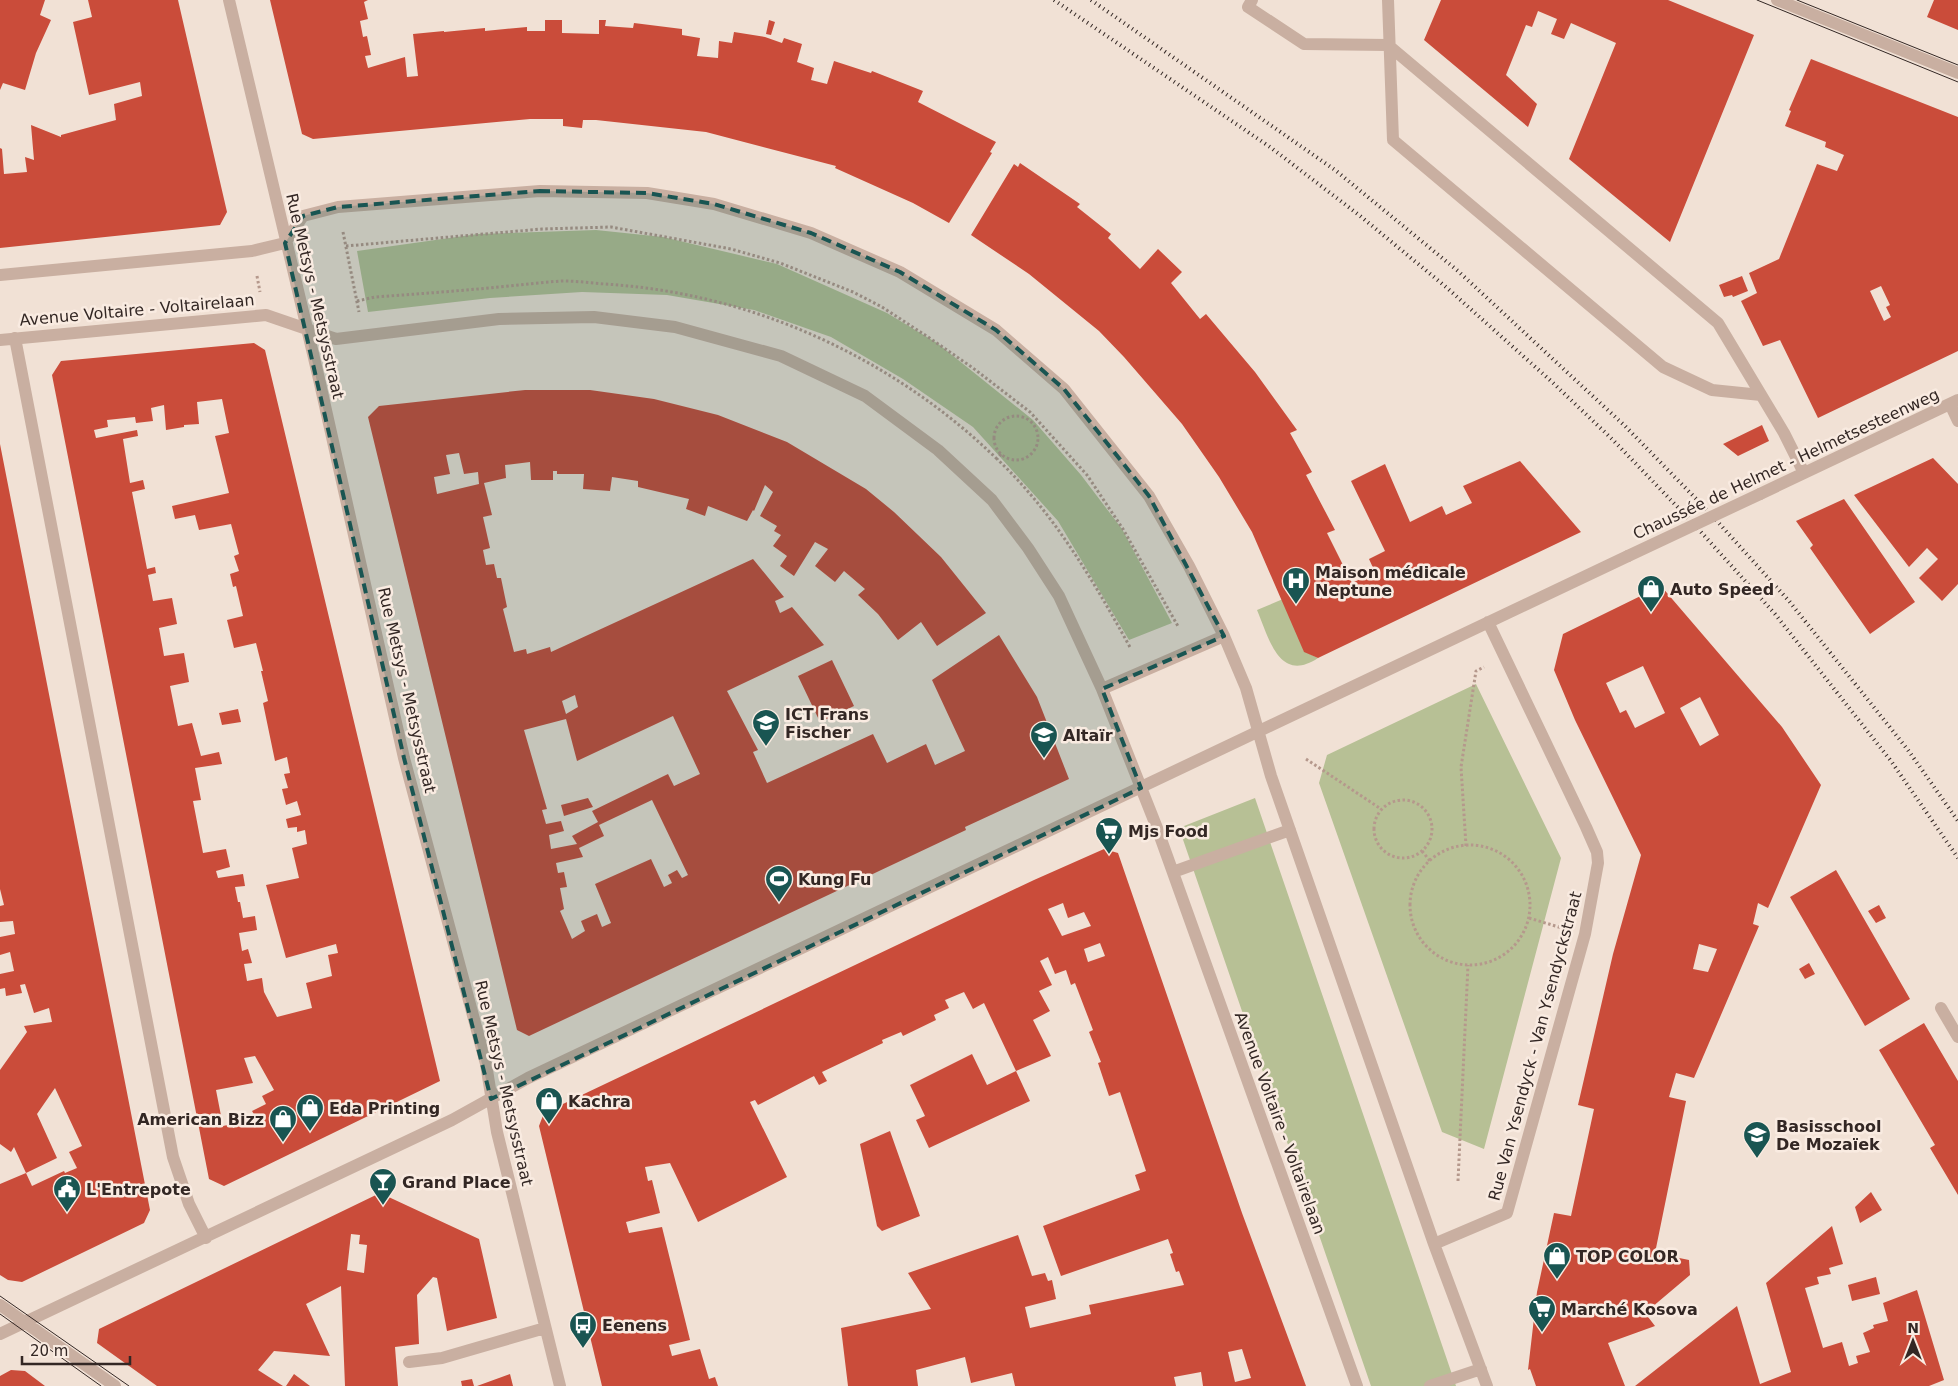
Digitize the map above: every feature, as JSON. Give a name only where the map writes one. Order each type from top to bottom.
[{"type":"street","name":"Rue Metsys - Metsysstraat","points":[[229,0],[404,758],[486,1064],[497,1132],[560,1386]]},
{"type":"street","points":[[1252,0],[1248,7],[1304,44],[1388,45],[1718,323],[1804,473]]},
{"type":"street","points":[[1388,0],[1392,140],[1663,367],[1712,390],[1761,395]]},
{"type":"street","points":[[1777,0],[1958,73]]},
{"type":"street","points":[[0,275],[252,250],[285,243],[303,216],[338,207],[540,191],[647,193],[714,204],[811,232],[900,272],[996,330],[1064,389],[1149,496],[1189,566],[1224,636],[1246,688],[1290,830],[1434,1244],[1487,1386]]},
{"type":"street","name":"Avenue Voltaire - Voltairelaan","points":[[0,340],[266,315],[336,339],[499,320],[594,317],[675,327],[781,356],[864,396],[938,450],[992,500],[1028,548],[1059,596],[1102,689],[1172,872],[1356,1386]]},
{"type":"street","points":[[15,338],[173,1158],[189,1204],[206,1238]]},
{"type":"street","points":[[1954,402],[1958,421]]},
{"type":"street","name":"Chaussée de Helmet - Helmetsesteenweg","points":[[0,1334],[452,1120],[528,1078],[1954,402]]},
{"type":"street","name":"Rue Van Ysendyck - Van Ysendyckstraat","points":[[1434,1244],[1507,1213],[1585,934],[1597,874],[1597,852],[1488,622]]},
{"type":"street","points":[[1102,689],[1224,636]]},
{"type":"street","points":[[1172,872],[1290,830]]},
{"type":"street","points":[[1941,1008],[1958,1036]]},
{"type":"street","points":[[0,1305],[115,1386]]},
{"type":"street","points":[[409,1362],[442,1358],[545,1328]]},
{"type":"street","points":[[1430,1386],[1481,1369]]},
{"type":"path","points":[[341,224],[360,314]]},
{"type":"path","points":[[256,274],[261,298]]},
{"type":"path","points":[[1018,415],[1032,423],[1037,429],[1039,440],[1035,451],[1026,459],[1014,461],[1001,454],[995,448],[994,436],[997,425],[1006,418],[1018,415]]},
{"type":"path","points":[[1032,423],[1037,419]]},
{"type":"path","points":[[1001,454],[996,458],[1019,480],[1067,540],[1131,650],[1138,647]]},
{"type":"path","points":[[1466,846],[1461,767],[1476,671],[1486,666]]},
{"type":"path","points":[[1306,760],[1381,809]]},
{"type":"path","points":[[1400,800],[1411,800],[1422,806],[1430,816],[1433,828],[1431,840],[1414,857],[1402,859],[1391,857],[1382,850],[1375,840],[1373,829],[1375,818],[1381,809],[1390,803],[1400,800]]},
{"type":"path","points":[[1466,846],[1491,849],[1505,856],[1525,880],[1530,895],[1529,918],[1526,929],[1516,945],[1501,957],[1484,964],[1468,965],[1446,960],[1430,950],[1418,936],[1412,918],[1410,899],[1415,880],[1430,861],[1446,851],[1466,846]]},
{"type":"path","points":[[1422,851],[1430,861]]},
{"type":"path","points":[[1529,918],[1585,934]]},
{"type":"path","points":[[1458,1181],[1468,965]]},
{"type":"highlighted area","points":[[540,191],[647,193],[714,204],[811,233],[900,272],[996,330],[1064,389],[1149,496],[1224,636],[1102,689],[1141,788],[491,1099],[404,758],[285,243],[303,216],[338,207]]},
{"type":"green space","points":[[596,230],[663,237],[777,264],[887,313],[937,343],[1033,420],[1081,475],[1122,529],[1172,623],[1129,640],[1058,521],[973,427],[903,379],[831,337],[754,310],[667,295],[582,292],[490,298],[368,312],[357,251],[478,234]]},
{"type":"green space","points":[[1283,599],[1304,651],[1318,658],[1305,665],[1294,665],[1285,662],[1277,654],[1257,610]]},
{"type":"green space","points":[[1476,684],[1561,858],[1484,1149],[1442,1132],[1319,783],[1327,755]]},
{"type":"green space","points":[[1255,798],[1456,1386],[1371,1386],[1179,828]]},
{"type":"building","points":[[0,0],[45,0],[40,15],[51,20],[36,53],[25,90],[3,83],[0,90]]},
{"type":"building","points":[[88,0],[178,0],[227,212],[220,225],[0,248],[0,148],[2,149],[4,174],[27,172],[25,157],[34,160],[31,125],[61,137],[61,135],[116,120],[114,104],[142,96],[140,82],[89,95],[73,22],[92,17]]},
{"type":"building","points":[[270,0],[368,0],[364,2],[368,19],[360,21],[363,37],[367,36],[371,55],[365,56],[368,68],[405,57],[407,77],[418,76],[413,34],[485,28],[485,31],[527,27],[527,31],[545,31],[545,20],[562,20],[562,33],[599,34],[599,20],[606,20],[605,26],[633,28],[634,23],[682,29],[682,35],[700,38],[697,56],[718,58],[719,41],[732,43],[734,32],[765,37],[782,43],[784,38],[802,44],[797,62],[814,68],[811,80],[827,84],[834,61],[871,73],[872,71],[923,91],[918,102],[996,142],[990,152],[992,153],[949,223],[913,203],[835,168],[836,166],[706,132],[596,120],[583,120],[582,128],[563,126],[563,119],[530,119],[313,139],[302,134]]},
{"type":"building","points":[[1441,0],[1668,0],[1754,35],[1670,242],[1569,159],[1616,43],[1571,23],[1564,39],[1551,34],[1557,19],[1538,11],[1532,27],[1526,25],[1506,75],[1537,104],[1528,127],[1424,40]]},
{"type":"building","points":[[1934,0],[1958,0],[1958,30],[1927,17]]},
{"type":"building","points":[[769,20],[775,22],[771,35],[766,34]]},
{"type":"building","points":[[1811,59],[1958,117],[1958,351],[1818,418],[1780,340],[1763,346],[1741,301],[1757,293],[1749,273],[1779,259],[1817,164],[1837,171],[1844,155],[1825,147],[1826,142],[1785,126],[1791,111],[1789,110]],"holes":[[[1881,286],[1890,305],[1886,307],[1891,317],[1884,321],[1870,291]]]},
{"type":"building","points":[[1020,163],[1080,204],[1077,207],[1111,234],[1108,238],[1140,269],[1158,249],[1182,272],[1171,283],[1200,319],[1206,314],[1255,372],[1297,430],[1290,433],[1312,472],[1306,475],[1335,530],[1327,533],[1352,583],[1375,572],[1369,559],[1385,551],[1351,481],[1385,464],[1410,522],[1442,506],[1446,515],[1472,503],[1463,486],[1520,461],[1581,532],[1318,658],[1304,652],[1252,532],[1219,477],[1182,424],[1099,331],[1029,274],[971,235],[1014,164],[1018,167]]},
{"type":"building","points":[[1742,276],[1748,291],[1733,297],[1732,295],[1724,297],[1719,285]]},
{"type":"building","points":[[254,343],[265,350],[440,1081],[224,1186],[209,1179],[52,375],[61,361]],"holes":[[[222,399],[229,433],[215,436],[229,493],[172,506],[175,519],[195,515],[199,530],[231,524],[239,554],[234,556],[239,571],[230,574],[233,587],[236,586],[243,616],[227,620],[234,648],[256,643],[268,701],[263,703],[275,761],[287,757],[290,773],[284,774],[288,788],[282,789],[286,805],[297,801],[301,815],[286,819],[288,828],[297,827],[297,832],[305,830],[307,844],[292,848],[299,878],[266,885],[286,958],[336,944],[338,953],[328,955],[332,976],[306,983],[312,1008],[277,1017],[264,992],[262,978],[247,981],[244,964],[252,963],[248,949],[242,951],[239,933],[257,930],[255,916],[243,918],[240,902],[238,902],[235,887],[245,886],[243,874],[218,878],[216,871],[230,867],[226,849],[203,853],[193,801],[201,800],[195,768],[222,764],[219,752],[201,756],[192,723],[178,726],[170,686],[189,682],[184,653],[164,656],[159,628],[177,624],[172,598],[153,601],[148,575],[156,573],[155,567],[147,569],[132,492],[145,489],[143,480],[130,483],[123,439],[138,436],[137,430],[96,438],[94,430],[108,427],[107,420],[135,417],[136,423],[153,421],[151,408],[164,405],[166,430],[184,427],[184,425],[199,424],[197,402]],[[255,1056],[274,1090],[262,1096],[266,1104],[252,1111],[255,1116],[233,1128],[232,1124],[223,1126],[216,1090],[253,1083],[244,1058]]]},
{"type":"building","points":[[525,390],[590,390],[654,399],[718,415],[787,442],[866,489],[894,512],[941,557],[986,613],[937,646],[921,622],[898,640],[878,614],[858,595],[865,589],[844,571],[835,582],[815,566],[828,549],[815,542],[794,576],[780,566],[787,556],[773,546],[781,535],[774,531],[777,526],[760,516],[773,492],[765,485],[754,511],[747,521],[708,506],[705,516],[686,509],[689,499],[638,487],[638,481],[612,477],[610,491],[583,489],[584,474],[557,474],[557,471],[553,471],[553,480],[531,480],[530,462],[505,465],[506,478],[484,483],[492,515],[483,517],[490,548],[483,550],[486,565],[494,564],[497,578],[501,578],[507,607],[503,609],[514,652],[526,649],[527,654],[550,647],[551,652],[753,559],[784,597],[775,601],[780,613],[792,607],[824,645],[727,691],[758,750],[753,752],[767,783],[873,734],[887,763],[926,744],[935,765],[965,751],[932,680],[999,635],[1037,697],[1069,779],[965,827],[966,830],[529,1036],[517,1030],[368,417],[379,406]],"holes":[[[459,453],[464,474],[478,472],[479,484],[437,494],[434,477],[450,474],[446,455]],[[575,695],[578,707],[566,714],[562,701]],[[673,716],[700,774],[674,786],[668,774],[592,811],[598,822],[572,836],[577,844],[551,849],[549,835],[564,831],[561,821],[546,824],[542,810],[547,809],[524,730],[566,719],[577,761]],[[652,800],[688,875],[682,878],[677,870],[668,875],[672,883],[664,887],[651,859],[595,884],[611,923],[602,927],[597,914],[581,921],[585,931],[572,939],[560,911],[564,909],[560,888],[567,887],[564,872],[558,873],[556,863],[583,857],[579,848],[604,836],[599,825]]]},
{"type":"building","points":[[1762,425],[1769,441],[1738,456],[1723,444]]},
{"type":"building","points":[[0,444],[150,1210],[144,1223],[22,1282],[8,1280],[0,1275],[0,1184],[26,1173],[14,1147],[11,1152],[0,1144],[0,1070],[27,1032],[24,1026],[52,1022],[49,1008],[34,1013],[25,984],[20,985],[22,993],[6,996],[5,988],[0,989],[0,974],[14,971],[10,952],[0,955],[0,937],[15,934],[13,921],[0,922],[0,906],[4,905],[0,889]],"holes":[[[55,1088],[82,1146],[69,1152],[77,1168],[65,1173],[64,1171],[32,1186],[26,1173],[57,1158],[37,1114]]]},
{"type":"building","points":[[1933,458],[1958,484],[1958,584],[1942,601],[1919,578],[1938,559],[1927,548],[1909,567],[1854,495]]},
{"type":"building","points":[[1844,499],[1915,602],[1870,634],[1810,548],[1813,545],[1796,521]]},
{"type":"building","points":[[1661,586],[1782,727],[1821,785],[1768,908],[1758,903],[1753,924],[1759,926],[1694,1078],[1676,1073],[1669,1097],[1686,1101],[1655,1253],[1689,1260],[1690,1275],[1645,1313],[1655,1326],[1608,1343],[1625,1386],[1536,1386],[1530,1369],[1528,1370],[1537,1292],[1554,1213],[1571,1216],[1594,1109],[1578,1105],[1613,954],[1641,855],[1575,720],[1554,670],[1563,634]],"holes":[[[1643,666],[1665,713],[1635,728],[1626,710],[1620,713],[1606,683]],[[1700,697],[1719,735],[1700,746],[1680,708]],[[1699,944],[1717,949],[1708,972],[1693,969]]]},
{"type":"building","points":[[832,660],[854,706],[820,722],[798,676]]},
{"type":"building","points":[[238,709],[241,722],[222,725],[219,713]]},
{"type":"building","points":[[588,798],[593,807],[564,816],[561,805]]},
{"type":"building","points":[[1104,849],[1118,853],[1242,1213],[1306,1386],[1203,1386],[1201,1372],[1174,1377],[1176,1386],[1015,1386],[1012,1373],[971,1383],[965,1357],[916,1370],[918,1386],[848,1386],[841,1328],[931,1309],[908,1273],[1018,1235],[1032,1276],[1045,1273],[1048,1281],[1052,1280],[1056,1299],[1025,1307],[1030,1328],[1091,1314],[1089,1305],[1184,1285],[1179,1271],[1176,1272],[1170,1254],[1173,1253],[1168,1239],[1061,1276],[1043,1226],[1140,1190],[1135,1175],[1146,1171],[1120,1092],[1109,1096],[1098,1063],[1101,1062],[1089,1032],[1093,1030],[1075,983],[1071,985],[1066,970],[1055,974],[1048,957],[1040,961],[1052,985],[1039,991],[1050,1011],[1033,1020],[1051,1056],[1016,1071],[984,1003],[973,1009],[964,992],[945,1000],[949,1008],[934,1015],[936,1020],[903,1036],[901,1032],[882,1040],[883,1043],[822,1072],[827,1081],[819,1085],[814,1076],[758,1105],[755,1100],[750,1102],[787,1177],[698,1222],[670,1163],[645,1167],[648,1181],[652,1180],[660,1213],[626,1222],[629,1233],[662,1227],[690,1340],[669,1345],[672,1356],[700,1349],[709,1379],[715,1377],[718,1386],[602,1386],[539,1126],[544,1113],[1034,880]],"holes":[[[1063,903],[1068,918],[1084,912],[1091,926],[1062,936],[1048,909]],[[1100,943],[1105,956],[1088,962],[1084,949]],[[1242,1349],[1251,1378],[1235,1382],[1228,1352]]]},
{"type":"building","points":[[1836,870],[1910,999],[1865,1026],[1790,897]]},
{"type":"building","points":[[1879,905],[1886,918],[1876,923],[1868,911]]},
{"type":"building","points":[[1809,963],[1815,974],[1805,979],[1799,969]]},
{"type":"building","points":[[1924,1023],[1958,1081],[1958,1195],[1930,1148],[1935,1145],[1879,1050]]},
{"type":"building","points":[[972,1054],[987,1085],[1016,1071],[1030,1101],[929,1148],[916,1120],[925,1116],[910,1085]]},
{"type":"building","points":[[890,1131],[920,1216],[882,1231],[877,1226],[860,1144]]},
{"type":"building","points":[[1871,1192],[1882,1210],[1860,1223],[1855,1207]]},
{"type":"building","points":[[380,1193],[479,1239],[497,1318],[447,1331],[437,1278],[433,1277],[417,1295],[419,1344],[395,1347],[398,1386],[345,1386],[341,1286],[306,1304],[330,1356],[274,1351],[258,1370],[283,1386],[157,1386],[97,1343],[99,1329]],"holes":[[[351,1234],[360,1235],[359,1244],[367,1245],[364,1273],[347,1270]]]},
{"type":"building","points":[[1832,1226],[1843,1264],[1829,1268],[1831,1274],[1817,1277],[1819,1284],[1805,1288],[1823,1348],[1842,1342],[1849,1366],[1858,1363],[1856,1356],[1870,1352],[1863,1333],[1874,1328],[1873,1325],[1888,1321],[1883,1303],[1917,1290],[1944,1380],[1929,1386],[1635,1386],[1737,1306],[1760,1384],[1791,1372],[1766,1283]]},
{"type":"building","points":[[1876,1277],[1880,1294],[1852,1301],[1848,1285]]},
{"type":"building","points":[[11,1370],[25,1371],[45,1386],[0,1386],[0,1376]]},
{"type":"building","points":[[294,1374],[310,1386],[286,1386]]},
{"type":"building","points":[[510,1374],[513,1386],[477,1386]]},
{"type":"building","points":[[472,1379],[474,1386],[462,1386],[461,1381]]},
{"type":"tram line","points":[[1757,0],[1958,82]]},
{"type":"tram line","points":[[1797,0],[1958,65]]},
{"type":"tram line","points":[[0,1296],[129,1386]]},
{"type":"tram line","points":[[0,1314],[101,1386]]},
{"type":"railway","points":[[1054,0],[1270,147],[1359,215],[1446,287],[1551,381],[1612,439],[1691,521],[1775,614],[1891,761],[1958,858]]},
{"type":"railway","points":[[1091,0],[1335,170],[1458,271],[1625,426],[1707,510],[1789,601],[1908,750],[1958,821]]},
{"type":"place","name":"Maison médicale Neptune","points":[[1296,605]]},
{"type":"place","name":"Auto Speed","points":[[1651,613]]},
{"type":"place","name":"ICT Frans Fischer","points":[[766,747]]},
{"type":"place","name":"Altaïr","points":[[1044,759]]},
{"type":"place","name":"Mjs Food","points":[[1109,855]]},
{"type":"place","name":"Kung Fu","points":[[779,903]]},
{"type":"place","name":"Kachra","points":[[549,1125]]},
{"type":"place","name":"Eda Printing","points":[[310,1132]]},
{"type":"place","name":"American Bizz","points":[[283,1143]]},
{"type":"place","name":"Basisschool De Mozaïek","points":[[1757,1159]]},
{"type":"place","name":"Grand Place","points":[[383,1206]]},
{"type":"place","name":"L'Entrepote","points":[[67,1213]]},
{"type":"place","name":"TOP COLOR","points":[[1557,1280]]},
{"type":"place","name":"Marché Kosova","points":[[1542,1333]]},
{"type":"place","name":"Eenens","points":[[583,1349]]}]
